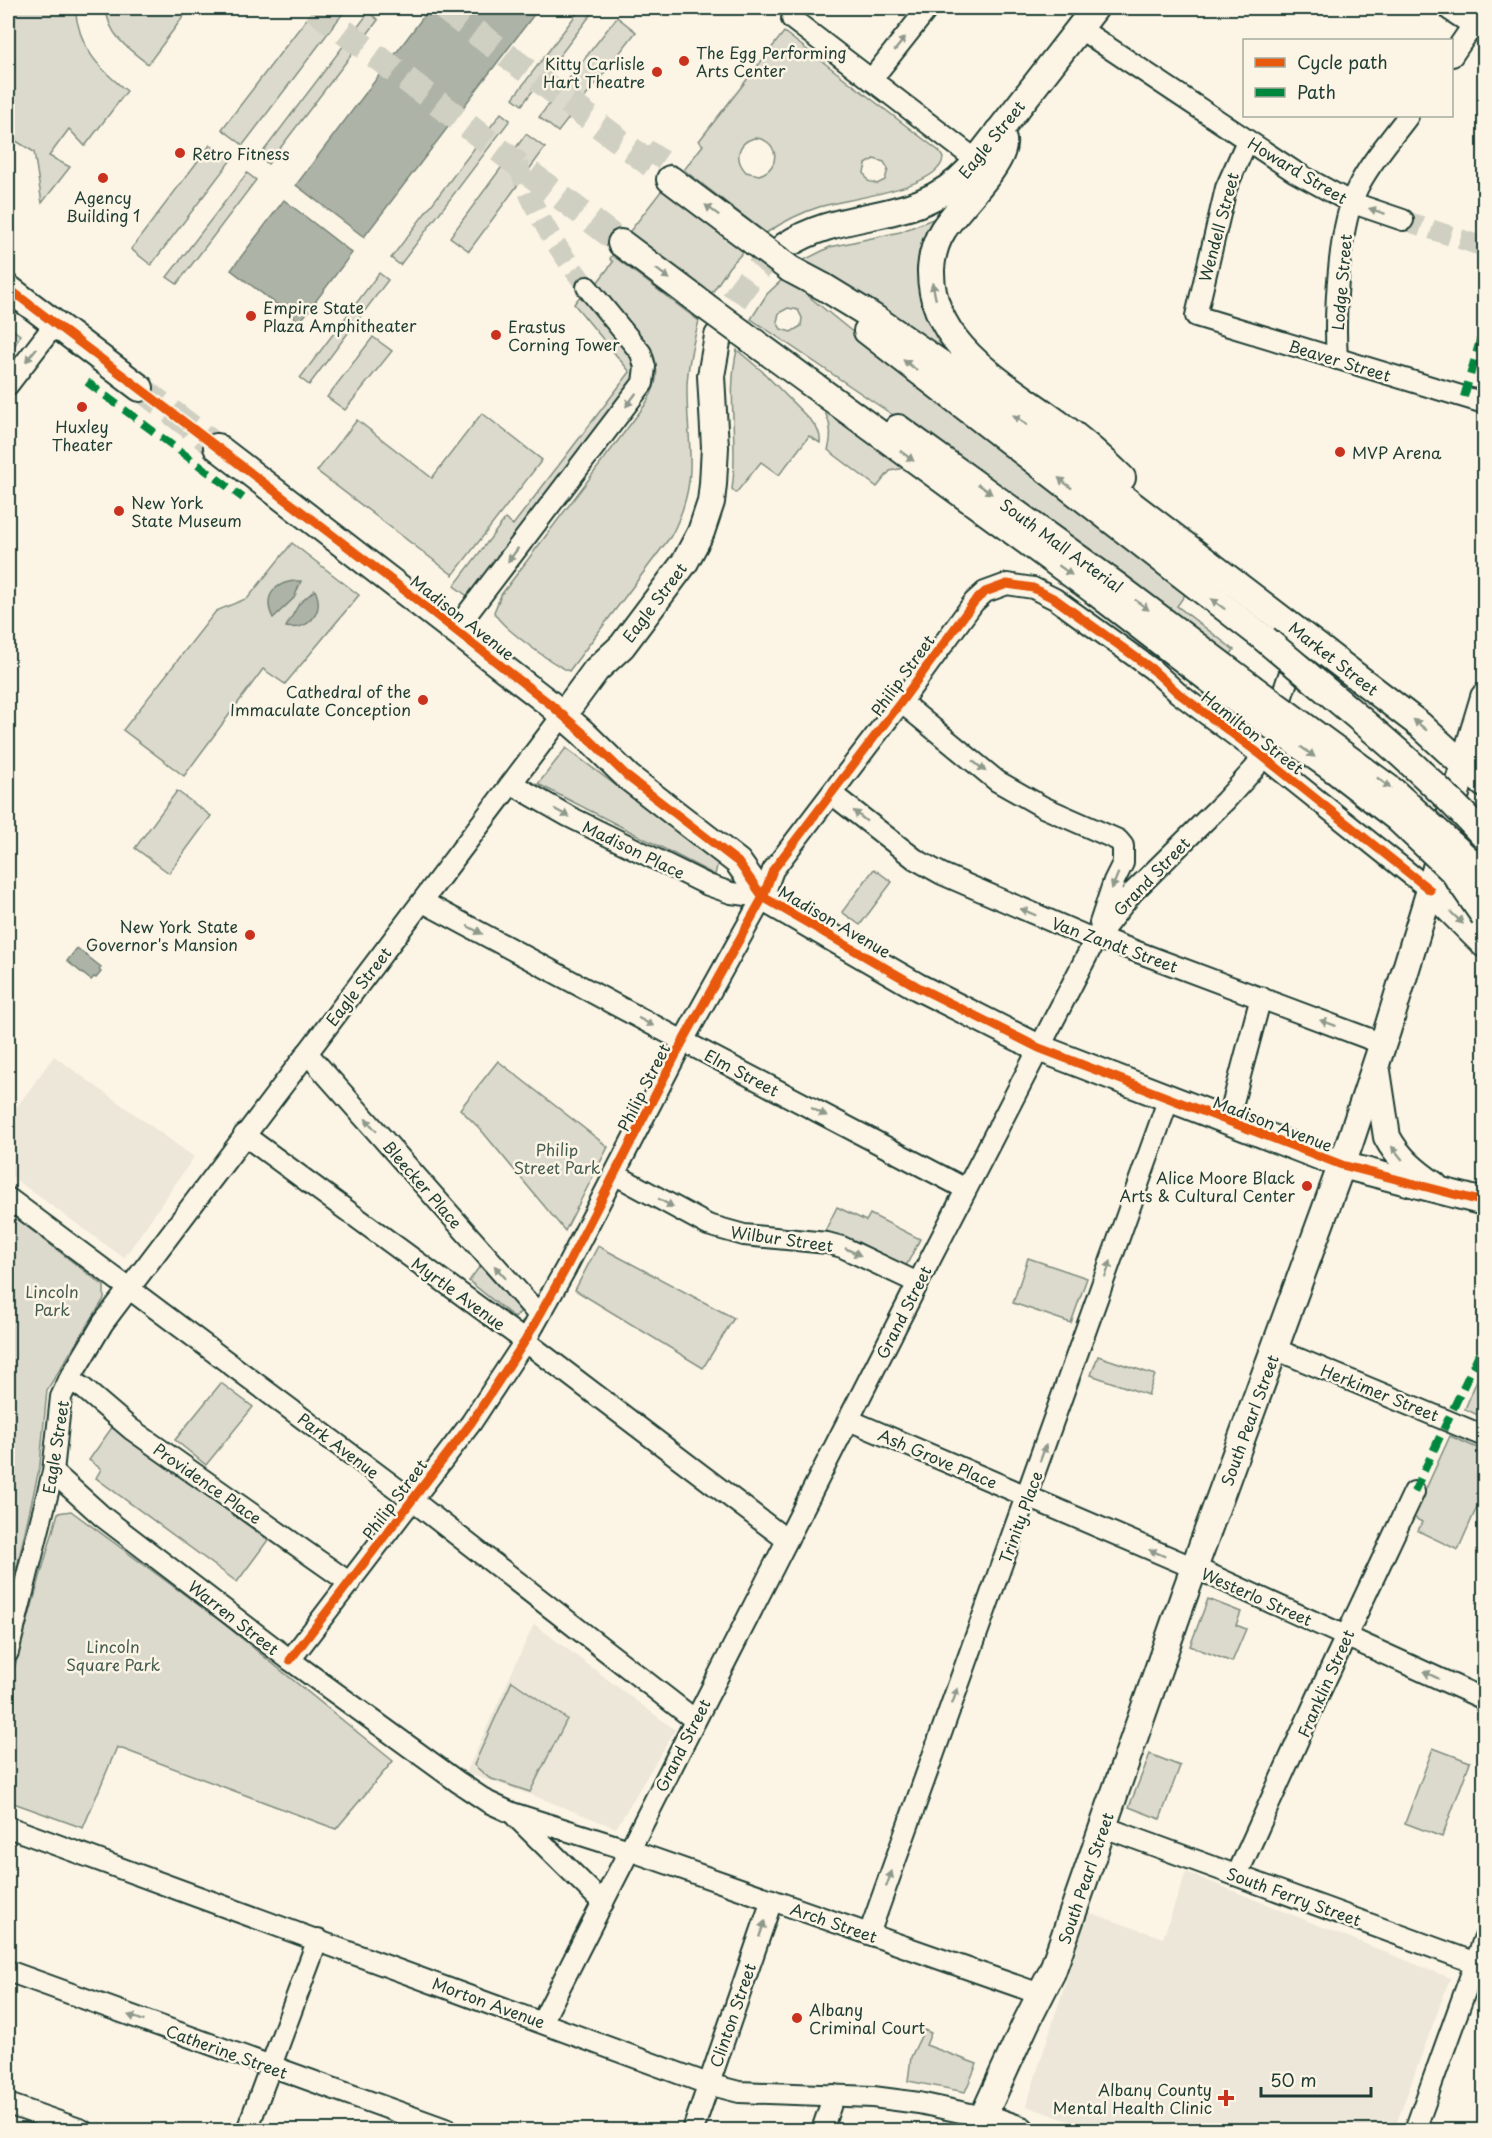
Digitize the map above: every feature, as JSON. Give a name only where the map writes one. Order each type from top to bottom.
[{"type":"main road","name":"Eagle Street","points":[[787,258],[824,228],[904,210],[944,192],[960,179],[976,160],[1095,8]]},
{"type":"main road","points":[[1452,8],[1482,20]]},
{"type":"main road","points":[[998,132],[1004,143],[997,160],[943,231],[932,257],[932,282],[937,305],[945,324],[956,342],[974,361],[1093,451],[1201,556]]},
{"type":"main road","points":[[670,179],[754,242],[787,258],[949,369],[1201,556]]},
{"type":"main road","points":[[621,243],[705,306],[730,335],[1247,697],[1394,792],[1485,873]]},
{"type":"main road","points":[[787,258],[891,350],[1264,639],[1344,697],[1485,817]]},
{"type":"main road","points":[[8,288],[140,388]]},
{"type":"main road","name":"Eagle Street","points":[[563,715],[591,675],[629,636],[685,562],[701,532],[711,502],[713,484],[715,447],[711,375],[730,335]]},
{"type":"main road","name":"Madison Avenue","points":[[217,447],[563,715],[628,777],[738,862],[763,897],[918,987],[1039,1048],[1342,1165],[1485,1202]]},
{"type":"main road","name":"Market Street","points":[[1201,556],[1420,725],[1485,784]]},
{"type":"main road","points":[[1264,639],[1419,769],[1485,836]]},
{"type":"main road","points":[[1247,697],[1397,818],[1453,871],[1485,916]]},
{"type":"main road","name":"South Pearl Street","points":[[980,2124],[1052,1972],[1194,1569],[1342,1165],[1380,1055],[1485,697]]},
{"type":"main road","points":[[1430,890],[1485,944]]},
{"type":"main road","points":[[1380,1055],[1384,1126],[1392,1146],[1411,1169],[1441,1191]]},
{"type":"main road","points":[[980,2124],[1021,2130]]},
{"type":"street","points":[[872,80],[928,8]]},
{"type":"street","points":[[792,19],[976,160]]},
{"type":"street","points":[[1453,55],[1482,20]]},
{"type":"street","name":"Howard Street","points":[[1079,28],[1295,172],[1350,202],[1404,220]]},
{"type":"street","name":"Lodge Street","points":[[1337,359],[1336,321],[1339,271],[1350,202],[1368,170],[1407,117]]},
{"type":"street","name":"Wendell Street","points":[[1196,316],[1226,189],[1247,141]]},
{"type":"street","points":[[455,630],[643,383],[645,368],[641,353],[587,287]]},
{"type":"street","name":"Beaver Street","points":[[1196,316],[1485,403]]},
{"type":"street","points":[[8,385],[55,324]]},
{"type":"street","name":"Philip Street","points":[[290,1660],[471,1423],[525,1341],[615,1175],[683,1041],[763,897],[773,870],[974,602],[985,592],[1000,585],[1016,584],[1041,591],[1055,599]]},
{"type":"street","name":"Hamilton Street","points":[[1055,599],[1134,655],[1178,693],[1261,755],[1430,890]]},
{"type":"street","name":"Grand Street","points":[[542,2022],[918,1282],[1095,940],[1131,892],[1225,801],[1255,768],[1303,634]]},
{"type":"street","points":[[901,702],[927,721],[997,781],[1043,807],[1118,840],[1123,846],[1124,854],[1095,940]]},
{"type":"street","name":"Eagle Street","points":[[8,1652],[53,1472],[62,1397],[69,1380],[103,1323],[563,715]]},
{"type":"street","name":"Madison Place","points":[[512,784],[567,816],[708,885],[731,893],[763,897]]},
{"type":"street","name":"Van Zandt Street","points":[[832,794],[915,859],[942,874],[1095,940],[1111,942],[1261,997],[1380,1055]]},
{"type":"street","name":"Elm Street","points":[[423,902],[966,1189]]},
{"type":"street","points":[[1228,1121],[1261,997]]},
{"type":"street","name":"Bleecker Place","points":[[307,1053],[539,1315]]},
{"type":"street","name":"Trinity Place","points":[[869,1934],[1028,1497],[1169,1098]]},
{"type":"street","name":"Myrtle Avenue","points":[[244,1135],[525,1341],[787,1540]]},
{"type":"street","name":"Wilbur Street","points":[[615,1175],[708,1225],[744,1235],[827,1243],[842,1247],[918,1282]]},
{"type":"street","name":"Park Avenue","points":[[8,1198],[128,1290],[412,1500],[695,1720]]},
{"type":"street","name":"Herkimer Street","points":[[1275,1350],[1485,1436]]},
{"type":"street","name":"Providence Place","points":[[69,1380],[83,1388],[130,1429],[350,1583]]},
{"type":"street","name":"Ash Grove Place","points":[[849,1420],[1028,1497]]},
{"type":"street","name":"Warren Street","points":[[53,1472],[104,1517],[290,1660],[488,1802],[512,1813],[628,1850]]},
{"type":"street","name":"Franklin Street","points":[[1238,1875],[1414,1492]]},
{"type":"street","name":"Westerlo Street","points":[[1028,1497],[1485,1699]]},
{"type":"street","name":"Warren Street","points":[[512,1813],[603,1903]]},
{"type":"street","name":"Morton Avenue","points":[[8,1827],[708,2084],[747,2093],[873,2097],[919,2103],[980,2124]]},
{"type":"street","name":"South Ferry Street","points":[[1104,1827],[1480,1964]]},
{"type":"street","name":"Arch Street","points":[[628,1850],[1040,1994]]},
{"type":"street","name":"Clinton Street","points":[[693,2130],[772,1900]]},
{"type":"street","points":[[247,2130],[318,1939]]},
{"type":"street","points":[[1415,2130],[1480,1964],[1485,1939]]},
{"type":"street","name":"Catherine Street","points":[[8,1971],[448,2130]]},
{"type":"street","points":[[822,2130],[834,2095]]},
{"type":"street","points":[[8,2104],[82,2130]]},
{"type":"shaded area","points":[[430,8],[539,8],[364,237],[296,185]]},
{"type":"shaded area","points":[[284,200],[352,253],[300,322],[231,270]]},
{"type":"shaded area","points":[[301,581],[294,598],[273,618],[269,602],[274,590],[285,583]]},
{"type":"shaded area","points":[[315,590],[318,606],[313,618],[302,626],[286,627],[299,604]]},
{"type":"shaded area","points":[[77,948],[101,967],[99,970],[101,972],[96,978],[91,980],[67,961]]},
{"type":"shaded area","points":[[54,1056],[194,1157],[124,1258],[8,1174],[8,1119]]},
{"type":"shaded area","points":[[534,1624],[675,1730],[616,1828],[532,1795],[466,1773]]},
{"type":"shaded area","points":[[1186,1872],[1450,1978],[1394,2130],[1094,2130],[1026,2106],[1088,1912],[1163,1938]]},
{"type":"green space","points":[[17,8],[75,8],[81,34],[91,55],[127,91],[85,146],[69,129],[49,156],[70,167],[42,203],[34,152],[8,136],[8,20]]},
{"type":"green space","points":[[106,8],[189,9],[148,64],[126,47],[115,34]]},
{"type":"green space","points":[[315,8],[347,8],[243,145],[222,129]]},
{"type":"green space","points":[[581,8],[596,8],[522,105],[513,98]]},
{"type":"green space","points":[[369,12],[378,20],[268,164],[259,157]]},
{"type":"green space","points":[[617,17],[636,32],[558,132],[539,117]]},
{"type":"green space","points":[[784,32],[939,151],[943,158],[938,169],[926,178],[889,191],[819,207],[792,218],[766,233],[684,170],[703,145],[699,141]],"holes":[[[754,138],[768,143],[774,154],[772,166],[759,175],[746,172],[739,157],[744,144]],[[874,159],[884,162],[888,169],[885,180],[877,184],[868,181],[864,173],[866,164]]]},
{"type":"green space","points":[[501,113],[510,120],[400,265],[391,258]]},
{"type":"green space","points":[[526,134],[545,148],[469,251],[450,237]]},
{"type":"green space","points":[[210,145],[231,160],[151,265],[131,249]]},
{"type":"green space","points":[[247,173],[256,180],[177,284],[167,277]]},
{"type":"green space","points":[[665,186],[747,248],[729,267],[712,293],[627,235]]},
{"type":"green space","points":[[948,213],[931,241],[966,368],[802,261],[830,247],[900,232]]},
{"type":"green space","points":[[612,255],[699,321],[688,369],[689,478],[681,515],[671,536],[569,671],[516,635],[498,619],[494,612],[501,595],[645,405],[654,387],[657,369],[654,356],[593,281],[597,283],[613,262],[610,259]]},
{"type":"green space","points":[[379,273],[388,280],[309,385],[300,378]]},
{"type":"green space","points":[[785,277],[871,347],[1187,592],[1177,606],[1234,650],[1227,659],[915,430],[751,319],[767,294]],"holes":[[[788,308],[798,310],[802,318],[801,326],[791,332],[781,329],[777,322],[779,313]]]},
{"type":"green space","points":[[584,291],[634,358],[637,376],[471,594],[466,595],[454,586],[505,519],[513,525],[630,372],[574,304]]},
{"type":"green space","points":[[8,326],[20,335],[8,360]]},
{"type":"green space","points":[[373,337],[392,351],[345,410],[327,397]]},
{"type":"green space","points":[[737,350],[762,371],[813,423],[819,433],[820,443],[809,436],[779,475],[761,462],[736,493],[732,489],[734,454],[732,402]]},
{"type":"green space","points":[[820,405],[904,468],[890,471],[877,487],[828,450],[830,426]]},
{"type":"green space","points":[[482,413],[542,460],[453,575],[317,471],[357,420],[432,478]]},
{"type":"green space","points":[[292,543],[359,595],[285,684],[263,669],[184,776],[123,730],[216,611],[248,598]]},
{"type":"green space","points":[[566,748],[718,862],[715,875],[538,784]]},
{"type":"green space","points":[[177,791],[211,816],[169,873],[135,848]]},
{"type":"green space","points":[[874,869],[892,882],[860,925],[842,912]]},
{"type":"green space","name":"Philip Street Park","points":[[498,1061],[608,1147],[565,1231],[481,1130],[460,1109]]},
{"type":"green space","points":[[837,1207],[866,1221],[870,1214],[920,1239],[906,1266],[856,1241],[825,1231]]},
{"type":"green space","name":"Lincoln Park","points":[[8,1212],[104,1286],[104,1299],[47,1390],[40,1465],[8,1607]]},
{"type":"green space","points":[[598,1246],[734,1318],[703,1368],[575,1290]]},
{"type":"green space","points":[[1028,1258],[1087,1278],[1071,1323],[1013,1303]]},
{"type":"green space","points":[[480,1266],[521,1311],[515,1318],[469,1281]]},
{"type":"green space","points":[[1098,1356],[1155,1375],[1148,1395],[1091,1375]]},
{"type":"green space","points":[[1484,1363],[1484,1418],[1465,1409]]},
{"type":"green space","points":[[221,1383],[253,1407],[206,1465],[175,1440]]},
{"type":"green space","points":[[113,1426],[268,1540],[237,1582],[96,1478],[101,1469],[89,1460]]},
{"type":"green space","points":[[1450,1436],[1484,1451],[1484,1491],[1458,1550],[1418,1531],[1422,1522],[1413,1517]]},
{"type":"green space","name":"Lincoln Square Park","points":[[71,1511],[219,1620],[393,1761],[336,1829],[117,1747],[83,1828],[8,1801],[8,1691],[58,1513]]},
{"type":"green space","points":[[1208,1599],[1241,1612],[1236,1625],[1246,1629],[1232,1662],[1190,1646]]},
{"type":"green space","points":[[512,1681],[567,1719],[530,1792],[489,1778],[474,1765]]},
{"type":"green space","points":[[1433,1748],[1470,1762],[1442,1837],[1405,1823]]},
{"type":"green space","points":[[1150,1754],[1180,1766],[1160,1819],[1129,1807]]},
{"type":"green space","points":[[924,2030],[931,2033],[926,2045],[977,2064],[965,2092],[908,2081],[911,2057]]},
{"type":"tunnel","points":[[313,8],[621,243]]},
{"type":"tunnel","points":[[444,8],[670,179]]},
{"type":"tunnel","points":[[649,163],[664,141]]},
{"type":"tunnel","points":[[518,164],[530,197],[546,228],[587,287]]},
{"type":"tunnel","points":[[1403,220],[1484,247]]},
{"type":"tunnel","points":[[718,336],[729,310],[744,286],[763,264],[785,246]]},
{"type":"tunnel","points":[[140,388],[217,447]]},
{"type":"marked path","points":[[1464,397],[1484,326]]},
{"type":"marked path","points":[[87,382],[243,498]]},
{"type":"marked path","points":[[1414,1492],[1484,1343]]},
{"type":"cycle path","points":[[8,288],[550,704],[628,777],[738,862],[763,897],[918,987],[1039,1048],[1342,1165],[1484,1202]]},
{"type":"cycle path","points":[[290,1660],[471,1423],[525,1341],[566,1268],[683,1041],[763,897],[773,870],[974,602],[985,592],[1007,584],[1033,588],[1055,599],[1152,669],[1178,693],[1261,755],[1430,890]]},
{"type":"place","name":"The Egg Performing Arts Center","points":[[684,61]]},
{"type":"place","name":"Kitty Carlisle Hart Theatre","points":[[657,72]]},
{"type":"place","name":"Retro Fitness","points":[[180,153]]},
{"type":"place","name":"Agency Building 1","points":[[103,178]]},
{"type":"place","name":"Empire State Plaza Amphitheater","points":[[251,316]]},
{"type":"place","name":"Erastus Corning Tower","points":[[496,335]]},
{"type":"place","name":"Huxley Theater","points":[[82,407]]},
{"type":"place","name":"MVP Arena","points":[[1340,452]]},
{"type":"place","name":"New York State Museum","points":[[119,511]]},
{"type":"place","name":"Cathedral of the Immaculate Conception","points":[[423,700]]},
{"type":"place","name":"New York State Governor's Mansion","points":[[250,935]]},
{"type":"place","name":"Alice Moore Black Arts & Cultural Center","points":[[1307,1186]]},
{"type":"place","name":"Albany Criminal Court","points":[[797,2018]]},
{"type":"place","name":"Albany County Mental Health Clinic","points":[[1226,2098]]}]
